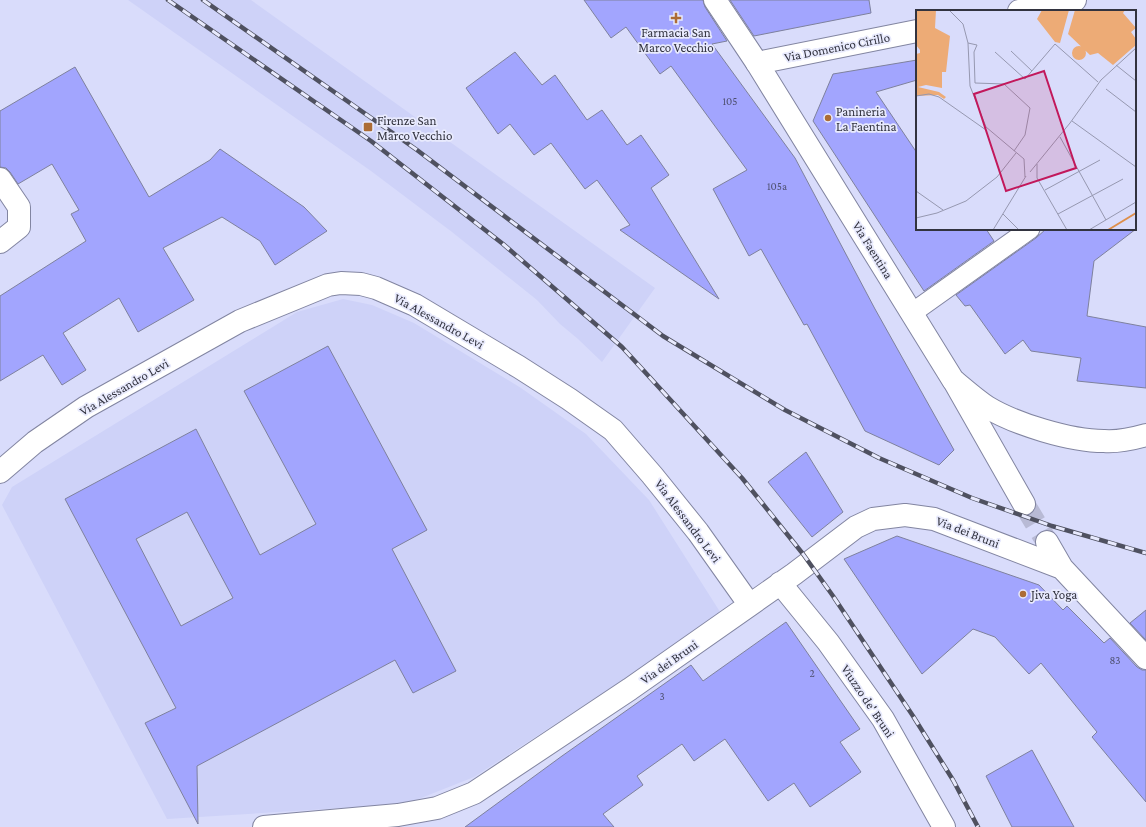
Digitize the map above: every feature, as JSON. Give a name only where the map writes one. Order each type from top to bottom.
[{"type":"street","name":"Via Faentina","points":[[715,0],[757,63],[912,313],[953,380],[1024,504]]},
{"type":"street","points":[[1024,10],[1075,0]]},
{"type":"street","name":"Via Domenico Cirillo","points":[[757,63],[916,31]]},
{"type":"street","points":[[0,179],[19,207],[19,227],[0,242]]},
{"type":"street","name":"Via Alessandro Levi","points":[[0,472],[35,442],[86,407],[240,321],[328,285],[342,283],[361,284],[376,288],[415,305],[519,367],[569,399],[613,430],[652,475],[693,527],[749,604]]},
{"type":"street","points":[[953,380],[974,398],[999,414],[1015,421],[1047,431],[1090,441],[1128,440],[1146,435]]},
{"type":"street","name":"Via dei Bruni","points":[[264,827],[418,812],[437,808],[474,793],[720,627],[749,604],[856,527],[873,519],[905,515],[934,518],[1062,568]]},
{"type":"street","points":[[1047,542],[1062,568],[1146,658]]},
{"type":"street","name":"Viuzzo de' Bruni","points":[[780,583],[828,642],[883,719],[944,827]]},
{"type":"street","points":[[427,827],[474,793]]},
{"type":"lane","points":[[912,313],[1029,230]]},
{"type":"shaded area","points":[[128,0],[251,0],[655,288],[602,362],[560,324],[537,300],[452,232],[371,171]]},
{"type":"shaded area","points":[[343,299],[372,305],[414,323],[521,388],[586,434],[649,500],[722,615],[474,777],[406,804],[167,819],[2,505],[12,487],[297,312]]},
{"type":"building","points":[[584,0],[703,0],[705,7],[727,41],[712,44],[795,158],[875,309],[954,450],[939,465],[865,431],[807,324],[804,325],[761,249],[749,256],[713,189],[747,170],[671,66],[660,74],[626,27],[611,38]]},
{"type":"building","points":[[730,0],[869,0],[871,13],[754,36]]},
{"type":"building","points":[[515,52],[542,85],[555,75],[587,120],[602,110],[627,145],[641,135],[669,175],[651,188],[719,299],[620,230],[630,225],[597,180],[585,189],[551,143],[534,155],[510,124],[498,134],[466,88]]},
{"type":"building","points":[[916,60],[916,80],[876,92],[916,152],[916,230],[987,230],[994,241],[924,291],[813,121],[833,74]]},
{"type":"building","points":[[75,67],[149,197],[210,160],[220,149],[304,207],[327,231],[275,265],[260,241],[222,217],[163,248],[194,300],[138,332],[119,298],[63,333],[86,370],[62,385],[43,355],[0,381],[0,296],[86,241],[71,214],[79,210],[52,164],[18,184],[6,168],[0,167],[0,111]]},
{"type":"building","points":[[1045,230],[1135,230],[1094,261],[1087,316],[1146,327],[1146,388],[1077,381],[1081,358],[1031,351],[1023,340],[1005,354],[970,305],[965,306],[956,295],[1036,238]]},
{"type":"building","points":[[328,346],[427,530],[392,549],[456,671],[413,693],[395,660],[197,766],[198,824],[145,723],[176,708],[65,499],[196,429],[260,555],[316,524],[244,391]],"holes":[[[187,512],[233,598],[181,626],[136,539]]]},
{"type":"building","points":[[806,452],[843,512],[812,537],[768,482]]},
{"type":"building","points":[[897,536],[1039,585],[1063,610],[1067,606],[1104,643],[1110,638],[1137,667],[1142,670],[1146,670],[1146,802],[1092,737],[1097,732],[1041,663],[1029,674],[995,637],[973,629],[922,674],[844,559]]},
{"type":"building","points":[[1146,610],[1146,640],[1130,623]]},
{"type":"building","points":[[786,622],[860,729],[840,742],[861,772],[810,807],[794,783],[768,801],[725,739],[694,761],[682,744],[637,776],[643,785],[603,814],[614,827],[465,827],[691,665],[703,681]]},
{"type":"building","points":[[1032,750],[1074,827],[1012,827],[986,776]]},
{"type":"tunnel","points":[[1024,504],[1047,542]]},
{"type":"railway","points":[[168,0],[371,141],[503,244],[622,347],[742,478],[803,554],[833,596],[913,716],[953,780],[978,827]]},
{"type":"railway","points":[[203,0],[417,150],[663,336],[785,410],[879,458],[972,498],[1052,526],[1146,553]]},
{"type":"place","name":"Farmacia San Marco Vecchio","points":[[676,18]]},
{"type":"place","name":"Panineria La Faentina","points":[[828,118]]},
{"type":"place","name":"Firenze San Marco Vecchio","points":[[368,127]]},
{"type":"place","name":"Jiva Yoga","points":[[1023,594]]}]
